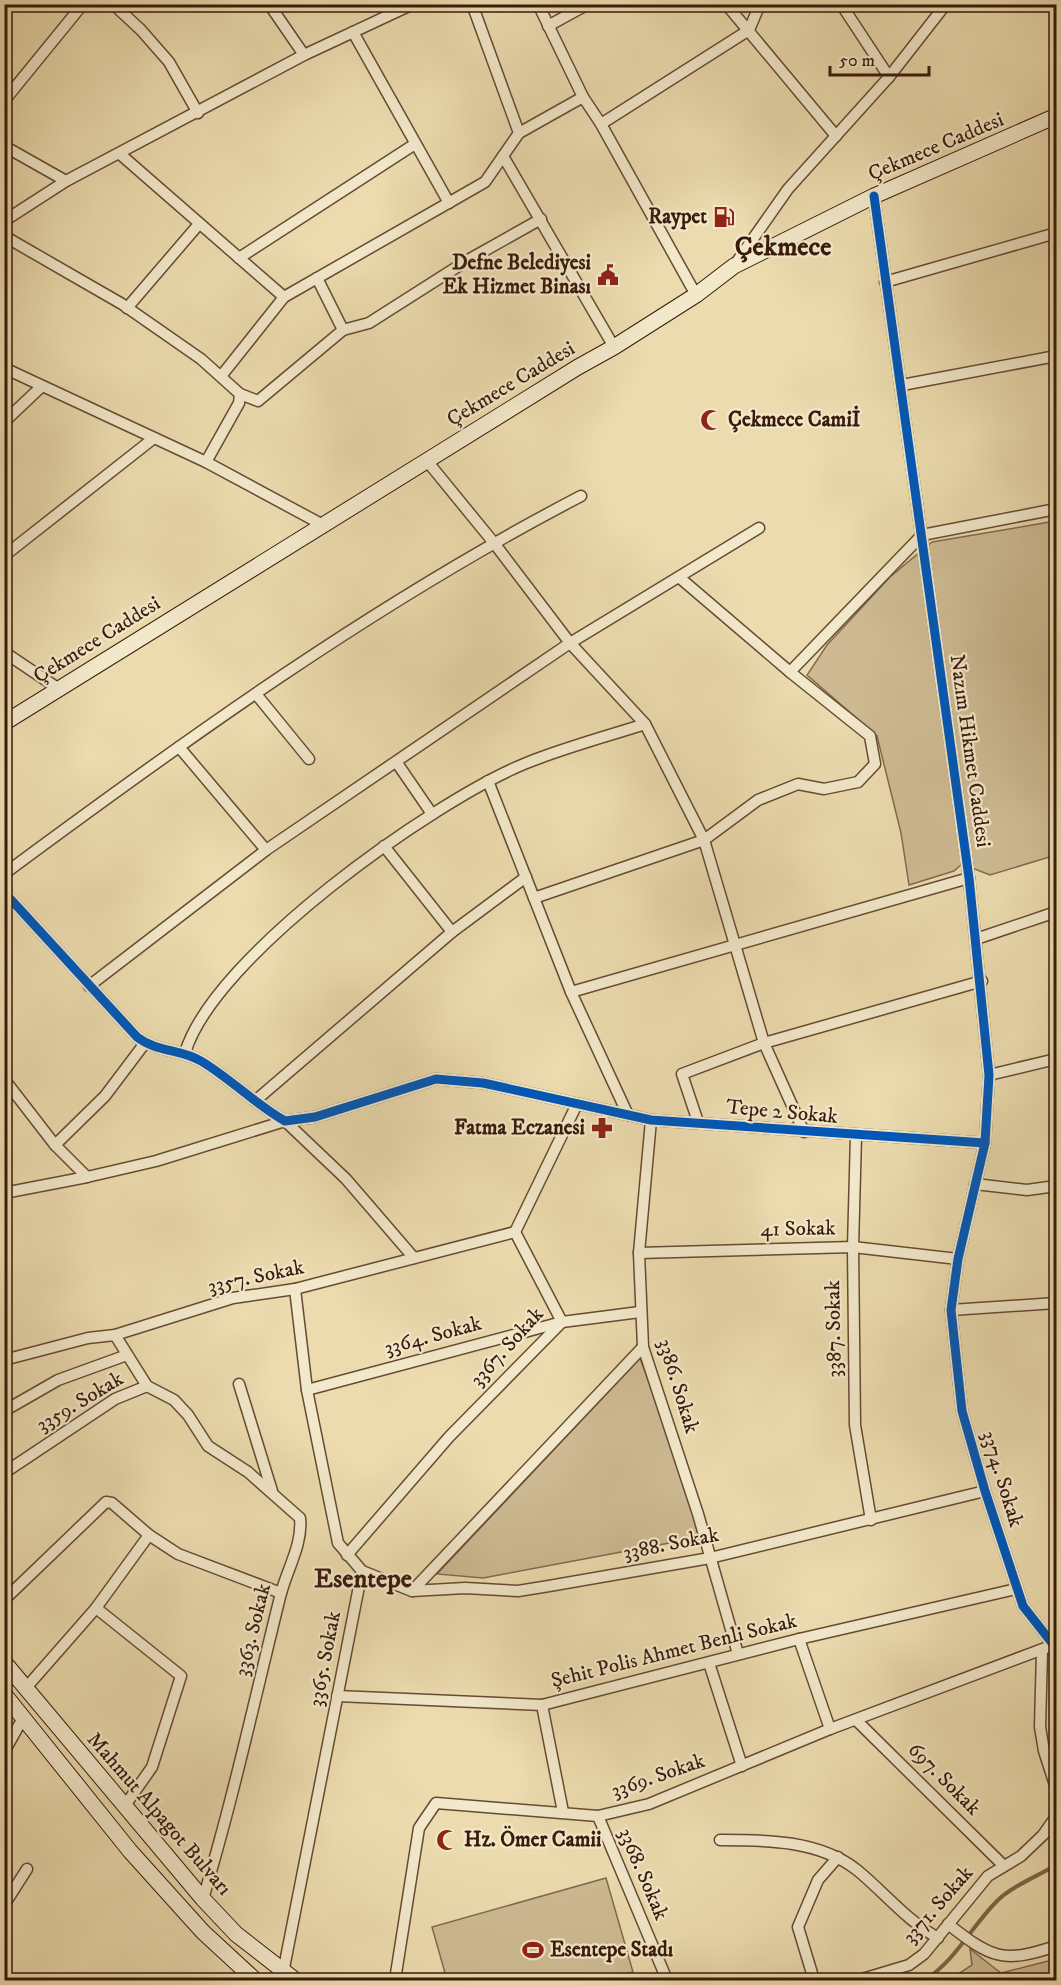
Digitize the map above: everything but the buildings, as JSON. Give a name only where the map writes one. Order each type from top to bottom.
[{"type":"main road","name":"Çekmece Caddesi","points":[[4,723],[614,347],[696,295],[734,266],[874,196],[1056,116]]},
{"type":"main road","name":"Mahmut Alpagot Bulvarı","points":[[4,1662],[203,1899],[236,1934],[289,1976]]},
{"type":"main road","name":"Mahmut Alpagot Bulvarı","points":[[4,1694],[130,1851],[203,1932],[255,1980]]},
{"type":"street","points":[[4,101],[83,4]]},
{"type":"street","points":[[113,4],[141,30],[169,62],[198,113]]},
{"type":"street","points":[[269,4],[304,55]]},
{"type":"street","points":[[4,221],[66,181],[304,55],[413,4]]},
{"type":"street","points":[[472,4],[519,133]]},
{"type":"street","points":[[538,4],[583,98],[601,124],[696,295]]},
{"type":"street","points":[[548,26],[588,4]]},
{"type":"street","points":[[726,4],[836,136]]},
{"type":"street","points":[[601,124],[749,30],[760,4]]},
{"type":"street","points":[[841,4],[889,77]]},
{"type":"street","points":[[734,266],[788,189],[889,77],[946,4]]},
{"type":"street","points":[[353,32],[449,203]]},
{"type":"street","points":[[222,375],[284,297],[485,182],[519,133],[583,98]]},
{"type":"street","points":[[239,258],[415,144]]},
{"type":"street","points":[[4,146],[66,181]]},
{"type":"street","points":[[120,154],[284,297]]},
{"type":"street","points":[[503,156],[614,347]]},
{"type":"street","name":"Nazım Hikmet Caddesi","points":[[874,196],[969,878],[982,981],[989,1075],[985,1143],[958,1259],[951,1310]]},
{"type":"street","points":[[4,236],[127,308],[222,375],[240,394],[258,401],[343,330],[369,323],[468,260],[541,219]]},
{"type":"street","points":[[127,308],[199,224]]},
{"type":"street","points":[[885,282],[975,259],[1056,233]]},
{"type":"street","points":[[317,278],[343,330]]},
{"type":"street","points":[[902,385],[1056,356]]},
{"type":"street","points":[[4,368],[206,462],[323,525]]},
{"type":"street","points":[[4,422],[42,386]]},
{"type":"street","points":[[206,462],[239,403],[240,394]]},
{"type":"street","points":[[4,556],[154,438]]},
{"type":"street","points":[[427,461],[494,543],[570,643],[645,724],[704,840],[764,1043],[804,1132]]},
{"type":"street","points":[[4,874],[179,747],[386,607],[494,543],[581,496]]},
{"type":"street","points":[[790,672],[922,535],[1056,509]]},
{"type":"street","points":[[89,986],[266,850],[397,763],[570,643],[759,528]]},
{"type":"street","points":[[534,898],[704,840],[758,800],[798,784],[824,789],[858,782],[875,764],[870,736],[790,672],[680,578]]},
{"type":"street","points":[[4,652],[59,689]]},
{"type":"street","points":[[256,694],[309,759]]},
{"type":"street","points":[[185,1053],[191,1033],[225,987],[275,933],[384,846],[488,781],[524,764],[645,724]]},
{"type":"street","points":[[179,747],[266,850]]},
{"type":"street","points":[[397,763],[432,814]]},
{"type":"street","points":[[488,781],[571,992],[628,1115]]},
{"type":"street","points":[[384,846],[452,932]]},
{"type":"street","points":[[255,1101],[452,932],[525,877]]},
{"type":"street","points":[[571,992],[969,878]]},
{"type":"street","points":[[4,892],[144,1043],[185,1053],[202,1062],[285,1121],[346,1179],[414,1258]]},
{"type":"street","points":[[976,939],[1056,912]]},
{"type":"street","points":[[698,1122],[682,1074],[764,1043],[982,981]]},
{"type":"street","points":[[55,1145],[105,1096],[144,1043]]},
{"type":"street","points":[[989,1075],[1056,1059]]},
{"type":"street","points":[[4,1079],[55,1145],[87,1177]]},
{"type":"street","name":"Tepe 2 Sokak","points":[[4,1193],[156,1161],[285,1121],[315,1117],[436,1079],[483,1083],[651,1120],[856,1136],[985,1143]]},
{"type":"street","points":[[515,1232],[577,1104]]},
{"type":"street","name":"3386. Sokak","points":[[651,1120],[639,1253],[643,1347],[738,1654]]},
{"type":"street","name":"3387. Sokak","points":[[856,1136],[852,1247],[855,1425],[871,1520]]},
{"type":"street","points":[[975,1184],[1027,1190],[1056,1186]]},
{"type":"street","name":"3357. Sokak","points":[[4,1360],[88,1338],[115,1335],[233,1298],[295,1289],[515,1232]]},
{"type":"street","name":"3367. Sokak","points":[[347,1555],[449,1437],[562,1322],[515,1232]]},
{"type":"street","name":"41 Sokak","points":[[639,1253],[852,1247],[958,1259]]},
{"type":"street","points":[[295,1289],[307,1390],[338,1544],[362,1571]]},
{"type":"street","points":[[951,1310],[1056,1303]]},
{"type":"street","name":"3374. Sokak","points":[[951,1310],[962,1411],[985,1491],[1023,1606],[1056,1646]]},
{"type":"street","name":"3364. Sokak","points":[[307,1390],[562,1322],[640,1312]]},
{"type":"street","points":[[115,1335],[147,1386],[181,1407],[208,1446],[272,1491]]},
{"type":"street","points":[[412,1590],[643,1347]]},
{"type":"street","points":[[4,1411],[58,1380],[127,1355]]},
{"type":"street","name":"3363. Sokak","points":[[203,1899],[229,1812],[280,1593],[302,1530],[300,1518],[272,1491],[239,1384]]},
{"type":"street","name":"3359. Sokak","points":[[4,1473],[115,1399],[147,1386]]},
{"type":"street","name":"3388. Sokak","points":[[362,1571],[412,1590],[465,1588],[518,1591],[710,1558],[985,1491]]},
{"type":"street","points":[[4,1600],[106,1502],[112,1503],[149,1535],[178,1554],[280,1593]]},
{"type":"street","points":[[25,1689],[96,1608],[149,1535]]},
{"type":"street","name":"3365. Sokak","points":[[289,1976],[337,1696],[362,1571]]},
{"type":"street","name":"Şehit Polis Ahmet Benli Sokak","points":[[337,1696],[542,1705],[799,1639],[1016,1589]]},
{"type":"street","points":[[96,1608],[181,1676],[152,1767],[124,1807]]},
{"type":"street","points":[[799,1639],[830,1729]]},
{"type":"street","name":"3369. Sokak","points":[[395,1980],[419,1828],[436,1803],[598,1816],[649,1804],[830,1729],[1056,1646]]},
{"type":"street","points":[[1042,1651],[1040,1727],[1044,1751],[1056,1788]]},
{"type":"street","points":[[709,1663],[742,1766]]},
{"type":"street","points":[[542,1705],[563,1812]]},
{"type":"street","points":[[4,1752],[23,1718]]},
{"type":"street","name":"697. Sokak","points":[[856,1720],[1004,1866]]},
{"type":"street","name":"3371. Sokak","points":[[859,1980],[909,1965],[924,1954],[981,1884],[1021,1856],[1043,1835],[1055,1818],[1056,1810]]},
{"type":"street","name":"3368. Sokak","points":[[598,1816],[667,1980]]},
{"type":"street","points":[[720,1840],[795,1845],[822,1850],[838,1857],[857,1870],[909,1920],[938,1938]]},
{"type":"street","points":[[814,1980],[798,1927],[818,1880],[838,1857]]},
{"type":"street","points":[[4,1905],[27,1869]]},
{"type":"street","points":[[948,1924],[973,1944],[994,1956],[1030,1955],[1056,1946]]},
{"type":"shaded area","points":[[1056,521],[1056,855],[990,875],[962,864],[954,871],[909,885],[901,833],[877,736],[807,675],[827,645],[890,577],[932,542]]},
{"type":"shaded area","points":[[640,1358],[702,1526],[701,1537],[483,1578],[437,1574]]},
{"type":"shaded area","name":"Esentepe Stadı","points":[[606,1878],[633,1972],[602,1980],[447,1980],[432,1927]]},
{"type":"shaded area","points":[[970,1949],[1001,1973],[1056,1959],[1056,1980],[949,1980],[972,1965]]},
{"type":"waterway","points":[[925,1980],[946,1963],[997,1901],[1018,1886],[1056,1865]]},
{"type":"cycle path","points":[[874,196],[969,878],[989,1075],[985,1143],[958,1259],[951,1310],[962,1411],[985,1491],[1023,1606],[1056,1648]]},
{"type":"cycle path","points":[[4,892],[137,1037],[144,1042],[201,1061],[285,1121],[315,1117],[436,1079],[483,1083],[651,1120],[985,1143]]},
{"type":"place","name":"Raypet","points":[[724,217]]},
{"type":"place","name":"Defne Belediyesi Ek Hizmet Binası","points":[[608,275]]},
{"type":"place","name":"Çekmece Camiİ","points":[[711,420]]},
{"type":"place","name":"Fatma Eczanesi","points":[[602,1128]]},
{"type":"place","name":"Hz. Ömer Camii","points":[[447,1840]]},
{"type":"place","name":"Esentepe Stadı","points":[[533,1950]]},
{"type":"district","name":"Çekmece","points":[[783,247]]},
{"type":"district","name":"Esentepe","points":[[363,1579]]}]
